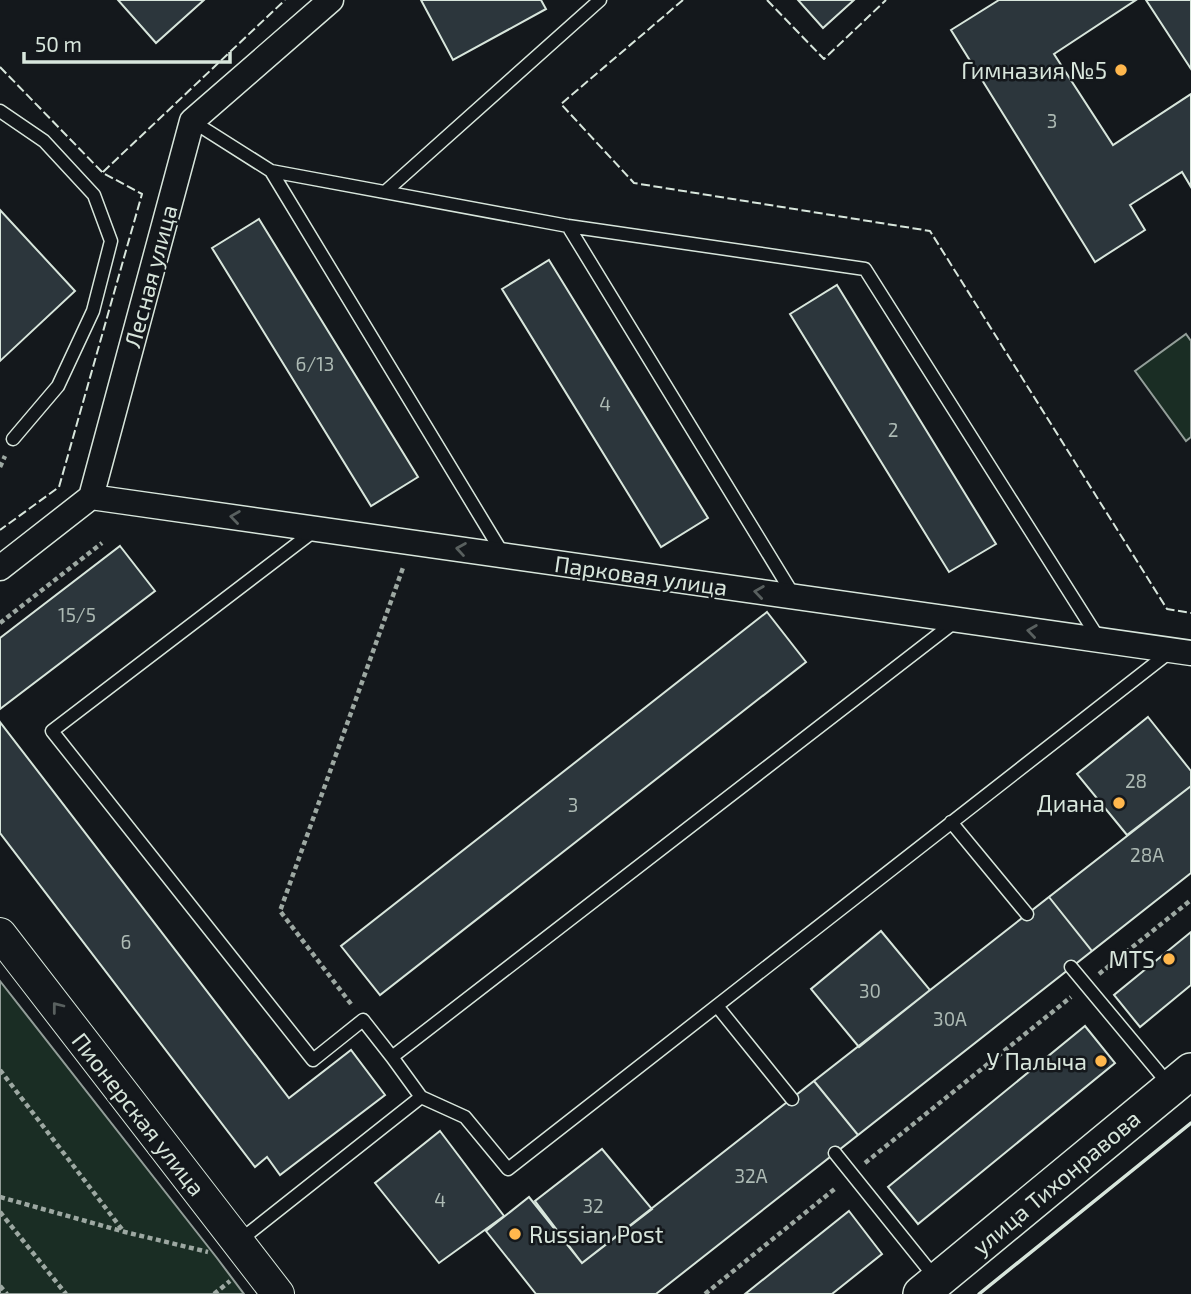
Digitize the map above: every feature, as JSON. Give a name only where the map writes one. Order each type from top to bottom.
[{"type":"main road","name":"улица Тихонравова","points":[[929,1287],[1181,1079]]},
{"type":"street","points":[[192,121],[331,0]]},
{"type":"street","name":"Лесная улица","points":[[91,497],[192,121]]},
{"type":"street","points":[[0,568],[91,497]]},
{"type":"street","name":"Парковая улица","points":[[91,497],[1181,652]]},
{"type":"street","name":"Пионерская улица","points":[[0,934],[278,1294]]},
{"type":"lane","points":[[386,192],[600,0]]},
{"type":"lane","points":[[0,111],[44,141],[94,195],[111,241],[93,311],[58,386],[13,439]]},
{"type":"lane","points":[[192,121],[271,171],[568,226],[865,269],[1100,640]]},
{"type":"lane","points":[[271,171],[504,555]]},
{"type":"lane","points":[[568,226],[794,597]]},
{"type":"lane","points":[[317,528],[51,731],[313,1060],[363,1020],[421,1097],[465,1118],[508,1169],[951,822],[1181,652]]},
{"type":"lane","points":[[392,1056],[957,620]]},
{"type":"lane","points":[[951,822],[1027,914]]},
{"type":"lane","points":[[1071,967],[1181,1079]]},
{"type":"lane","points":[[717,1006],[792,1099]]},
{"type":"lane","points":[[245,1252],[421,1097]]},
{"type":"lane","points":[[835,1153],[929,1287]]},
{"type":"path","points":[[363,1020],[280,911],[412,542]]},
{"type":"path","points":[[0,623],[102,543]]},
{"type":"path","points":[[705,1294],[1191,900]]},
{"type":"path","points":[[0,1070],[125,1232]]},
{"type":"path","points":[[0,1197],[125,1232],[245,1252]]},
{"type":"path","points":[[0,1212],[66,1294]]},
{"type":"path","points":[[0,1286],[7,1294]]},
{"type":"green space","points":[[1186,334],[1191,341],[1191,437],[1186,441],[1135,371]]},
{"type":"green space","points":[[0,981],[217,1258],[244,1294],[0,1294]]},
{"type":"building","points":[[118,0],[204,0],[156,43]]},
{"type":"building","points":[[421,0],[541,0],[546,9],[453,60]]},
{"type":"building","points":[[798,0],[854,0],[823,28]]},
{"type":"building","points":[[999,0],[1136,0],[1054,54],[1113,145],[1191,94],[1191,187],[1182,172],[1130,205],[1145,230],[1095,262],[951,30]]},
{"type":"building","points":[[1146,0],[1191,0],[1191,69]]},
{"type":"building","points":[[0,210],[75,291],[0,361]]},
{"type":"building","points":[[259,219],[418,477],[371,506],[212,248]]},
{"type":"building","points":[[549,260],[708,518],[661,547],[502,289]]},
{"type":"building","points":[[837,285],[996,544],[949,572],[790,314]]},
{"type":"building","points":[[120,546],[155,591],[0,709],[0,638]]},
{"type":"building","points":[[767,612],[806,662],[380,995],[341,946]]},
{"type":"building","points":[[1148,717],[1191,771],[1191,786],[1127,835],[1077,774]]},
{"type":"building","points":[[0,722],[289,1098],[351,1050],[385,1095],[280,1175],[267,1157],[255,1167],[0,833]]},
{"type":"building","points":[[1191,786],[1191,873],[1092,951],[1049,897]]},
{"type":"building","points":[[1049,897],[1092,951],[858,1135],[814,1081]]},
{"type":"building","points":[[881,931],[930,990],[859,1047],[811,989]]},
{"type":"building","points":[[1191,932],[1191,985],[1140,1027],[1114,995]]},
{"type":"building","points":[[1085,1026],[1115,1063],[918,1224],[888,1187]]},
{"type":"building","points":[[814,1081],[858,1135],[656,1294],[536,1294],[486,1231],[529,1197],[582,1263]]},
{"type":"building","points":[[440,1131],[504,1216],[439,1263],[375,1183]]},
{"type":"building","points":[[602,1149],[652,1209],[582,1263],[535,1201]]},
{"type":"building","points":[[849,1211],[882,1254],[832,1294],[745,1294]]},
{"type":"fence","points":[[103,172],[285,0]]},
{"type":"fence","points":[[683,0],[561,104],[634,183],[930,231],[1167,609],[1191,613]]},
{"type":"fence","points":[[767,0],[824,59],[886,0]]},
{"type":"fence","points":[[0,67],[103,173],[142,194],[59,487],[0,530]]},
{"type":"wall","points":[[979,1294],[1191,1123]]},
{"type":"place","name":"Гимназия №5","points":[[1121,70]]},
{"type":"place","name":"Диана","points":[[1119,803]]},
{"type":"place","name":"MTS","points":[[1169,959]]},
{"type":"place","name":"У Палыча","points":[[1101,1061]]},
{"type":"place","name":"Russian Post","points":[[515,1234]]}]
